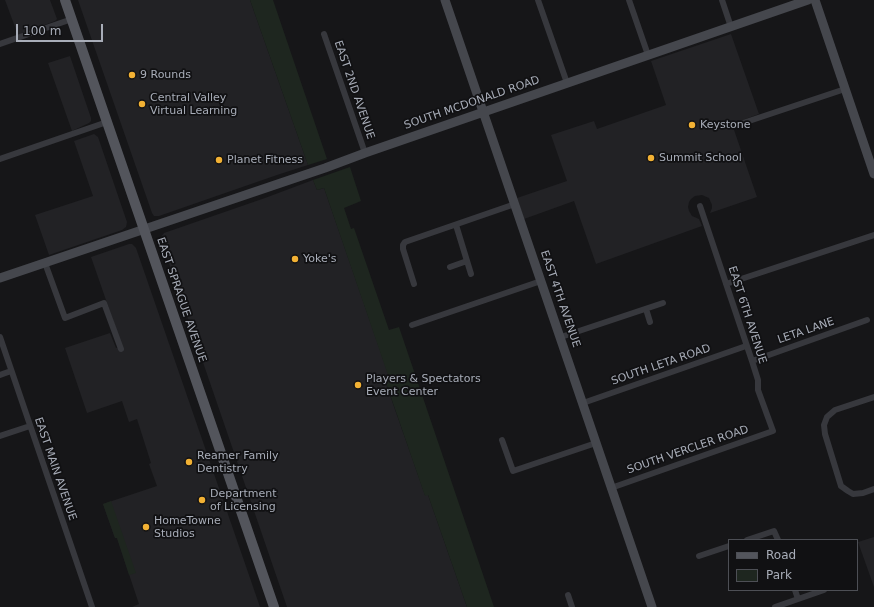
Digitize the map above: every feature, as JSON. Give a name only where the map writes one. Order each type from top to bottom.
[{"type":"main road","name":"EAST SPRAGUE AVENUE","points":[[65,0],[274,607]]},
{"type":"street","name":"EAST 4TH AVENUE","points":[[445,0],[652,607]]},
{"type":"street","points":[[538,0],[567,83]]},
{"type":"street","points":[[630,0],[648,55]]},
{"type":"street","points":[[722,0],[731,27]]},
{"type":"street","name":"SOUTH MCDONALD ROAD","points":[[0,278],[325,168],[808,0]]},
{"type":"street","points":[[815,0],[873,170]]},
{"type":"street","points":[[0,44],[72,19]]},
{"type":"street","name":"EAST 2ND AVENUE","points":[[324,34],[365,153]]},
{"type":"street","points":[[740,124],[845,89]]},
{"type":"street","points":[[0,159],[107,122]]},
{"type":"street","points":[[414,284],[403,249],[405,242],[515,204]]},
{"type":"street","name":"EAST 6TH AVENUE","points":[[700,206],[752,361],[758,380],[758,390],[772,431]]},
{"type":"street","points":[[456,225],[471,274]]},
{"type":"street","points":[[726,284],[874,235]]},
{"type":"street","points":[[450,267],[467,261]]},
{"type":"street","points":[[44,263],[65,318],[104,303],[121,349]]},
{"type":"street","points":[[412,325],[541,281]]},
{"type":"street","points":[[560,337],[663,303]]},
{"type":"street","points":[[646,308],[650,322]]},
{"type":"street","name":"LETA LANE","points":[[752,361],[867,320]]},
{"type":"street","name":"EAST MAIN AVENUE","points":[[0,337],[92,607]]},
{"type":"street","name":"SOUTH LETA ROAD","points":[[583,403],[746,346]]},
{"type":"street","points":[[0,376],[11,371]]},
{"type":"street","points":[[874,397],[835,410],[827,417],[824,425],[825,434],[842,486],[853,494],[863,493],[874,489]]},
{"type":"street","points":[[0,436],[30,426]]},
{"type":"street","name":"SOUTH VERCLER ROAD","points":[[611,488],[772,431]]},
{"type":"street","points":[[502,440],[513,471],[596,443]]},
{"type":"street","points":[[750,539],[774,530],[778,539]]},
{"type":"street","points":[[699,556],[728,546]]},
{"type":"street","points":[[795,591],[798,599]]},
{"type":"street","points":[[775,607],[821,591]]},
{"type":"street","points":[[568,595],[572,607]]},
{"type":"shaded area","points":[[5,0],[50,0],[57,19],[18,35]]},
{"type":"shaded area","points":[[78,0],[250,0],[308,165],[159,216],[154,216]]},
{"type":"shaded area","name":"Summit School","points":[[731,34],[759,114],[732,124],[757,197],[710,213],[712,205],[709,198],[702,195],[695,196],[689,202],[688,207],[692,216],[699,219],[702,226],[596,264],[574,201],[524,219],[517,198],[567,181],[551,135],[594,121],[597,129],[666,105],[651,61]]},
{"type":"shaded area","points":[[70,56],[91,118],[89,123],[72,131],[48,63]]},
{"type":"shaded area","points":[[94,134],[98,137],[127,222],[126,227],[122,230],[49,255],[35,215],[93,196],[74,141]]},
{"type":"shaded area","points":[[313,180],[317,190],[324,188],[390,379],[385,381],[425,495],[428,495],[467,607],[287,607],[161,237],[164,233]]},
{"type":"shaded area","points":[[132,244],[136,248],[260,607],[132,607],[139,604],[117,538],[115,538],[103,504],[157,486],[149,464],[151,463],[137,419],[129,422],[122,401],[87,413],[65,348],[110,333],[116,348],[122,346],[91,257]]},
{"type":"shaded area","points":[[874,537],[874,587],[858,542]]},
{"type":"green space","points":[[250,0],[273,0],[327,159],[308,165]]},
{"type":"green space","points":[[350,167],[361,201],[344,208],[351,229],[354,228],[389,330],[399,327],[494,607],[467,607],[428,495],[425,496],[385,380],[389,378],[324,188],[317,190],[313,180]]},
{"type":"green space","points":[[111,501],[136,573],[129,575],[117,538],[115,538],[103,504]]},
{"type":"place","name":"9 Rounds","points":[[132,75]]},
{"type":"place","name":"Central Valley Virtual Learning","points":[[142,104]]},
{"type":"place","name":"Keystone","points":[[692,125]]},
{"type":"place","name":"Summit School","points":[[651,158]]},
{"type":"place","name":"Planet Fitness","points":[[219,160]]},
{"type":"place","name":"Yoke's","points":[[295,259]]},
{"type":"place","name":"Players & Spectators Event Center","points":[[358,385]]},
{"type":"place","name":"Reamer Family Dentistry","points":[[189,462]]},
{"type":"place","name":"Department of Licensing","points":[[202,500]]},
{"type":"place","name":"HomeTowne Studios","points":[[146,527]]}]
